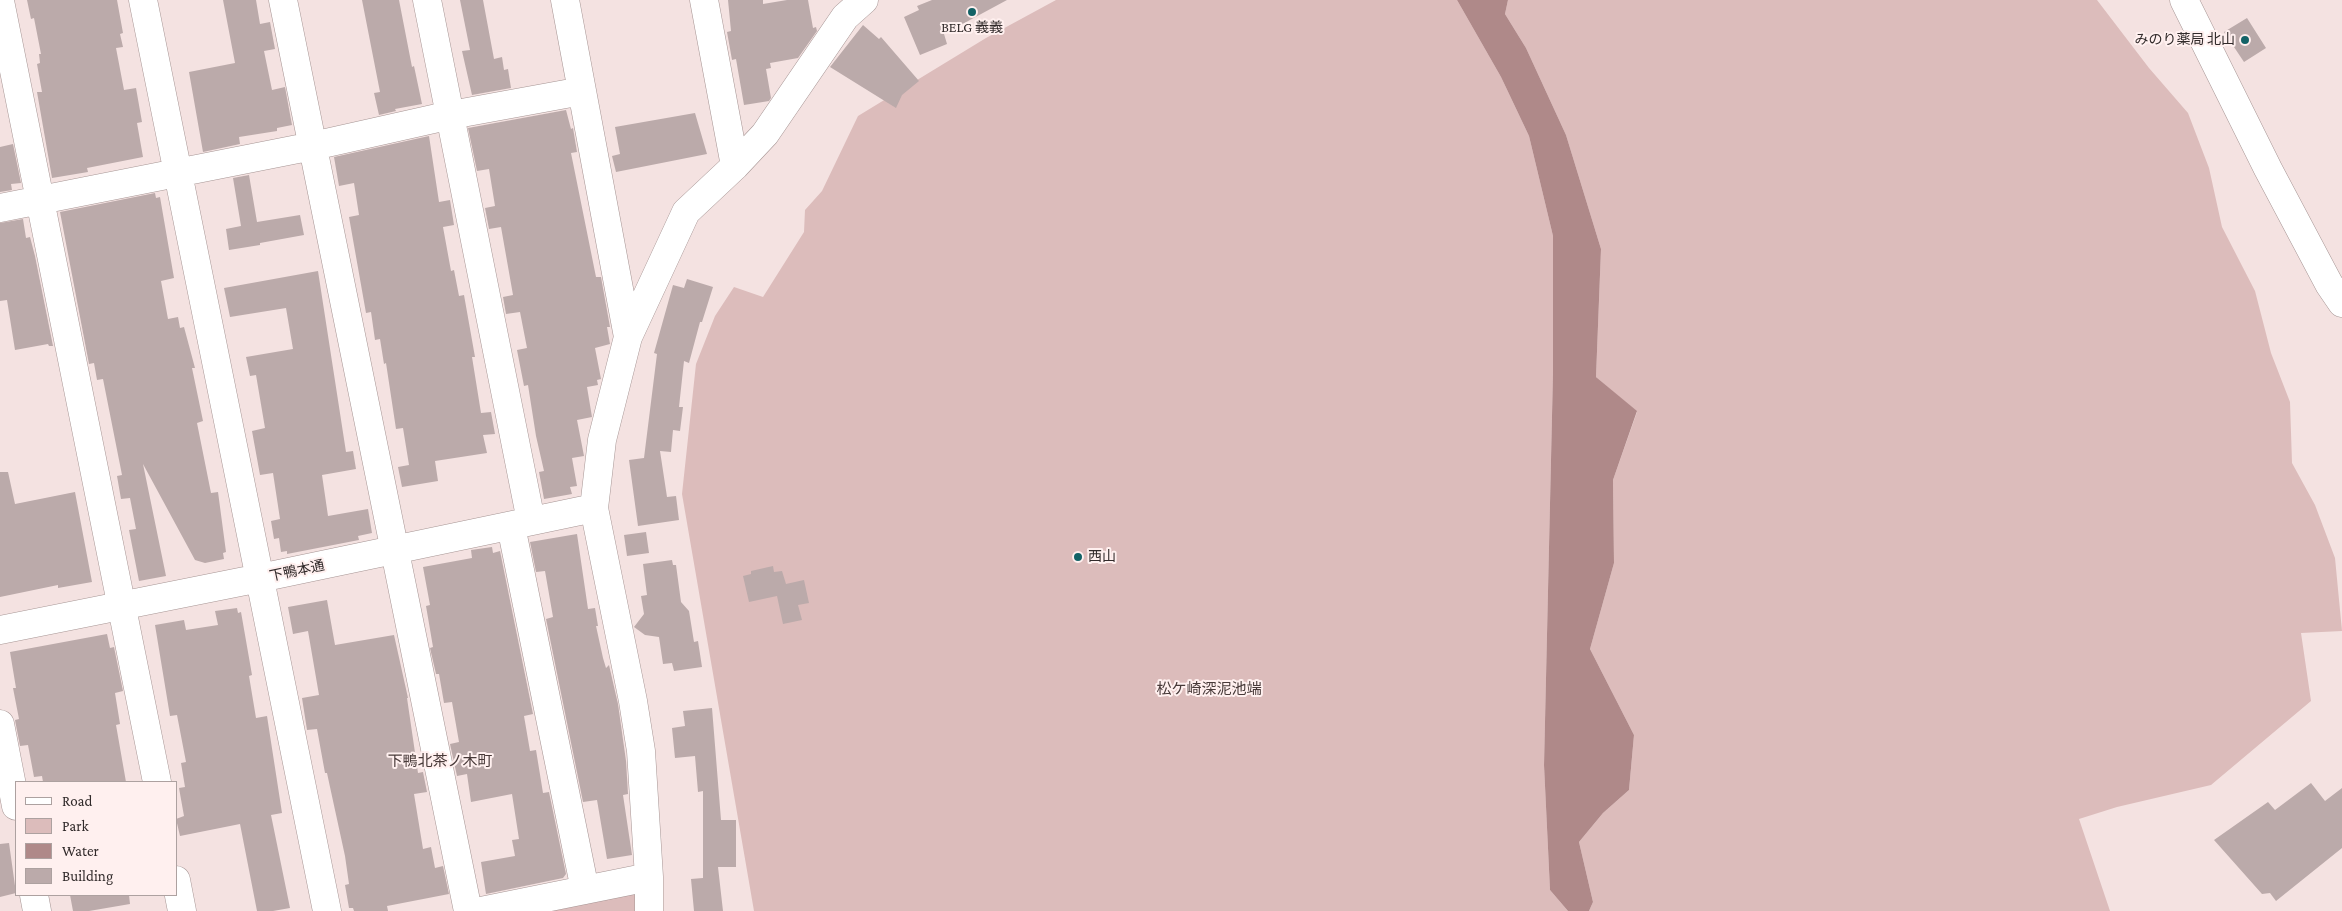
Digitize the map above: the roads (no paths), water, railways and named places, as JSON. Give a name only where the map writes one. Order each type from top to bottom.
[{"type":"street","points":[[143,0],[327,911]]},
{"type":"street","points":[[283,0],[468,911]]},
{"type":"street","points":[[427,0],[451,114],[585,890]]},
{"type":"street","points":[[566,0],[628,337]]},
{"type":"street","points":[[704,0],[735,166]]},
{"type":"street","points":[[2184,0],[2268,169],[2328,284],[2342,303]]},
{"type":"street","points":[[0,1],[157,781]]},
{"type":"street","points":[[648,911],[649,877],[641,751],[633,700],[594,508],[602,440],[628,337],[686,212],[735,166],[765,134],[850,6]]},
{"type":"street","points":[[0,208],[313,146],[451,114],[582,91]]},
{"type":"street","name":"下鴨本通","points":[[0,630],[594,508]]},
{"type":"street","points":[[0,724],[15,801]]},
{"type":"street","points":[[481,911],[649,877]]},
{"type":"street","points":[[178,890],[182,911]]},
{"type":"street","points":[[34,896],[37,911]]},
{"type":"water","points":[[1457,0],[1508,0],[1505,14],[1526,48],[1566,135],[1601,249],[1596,377],[1637,411],[1613,480],[1614,563],[1590,649],[1634,735],[1629,790],[1603,813],[1579,842],[1593,902],[1589,911],[1568,911],[1550,890],[1544,765],[1553,372],[1553,236],[1529,136],[1501,77]]},
{"type":"place","name":"BELG 義義","points":[[972,12]]},
{"type":"place","name":"みのり薬局 北山","points":[[2245,40]]},
{"type":"place","name":"西山","points":[[1078,557]]},
{"type":"district","name":"松ケ崎深泥池端","points":[[1209,689]]},
{"type":"district","name":"下鴨北茶ノ木町","points":[[440,761]]}]
